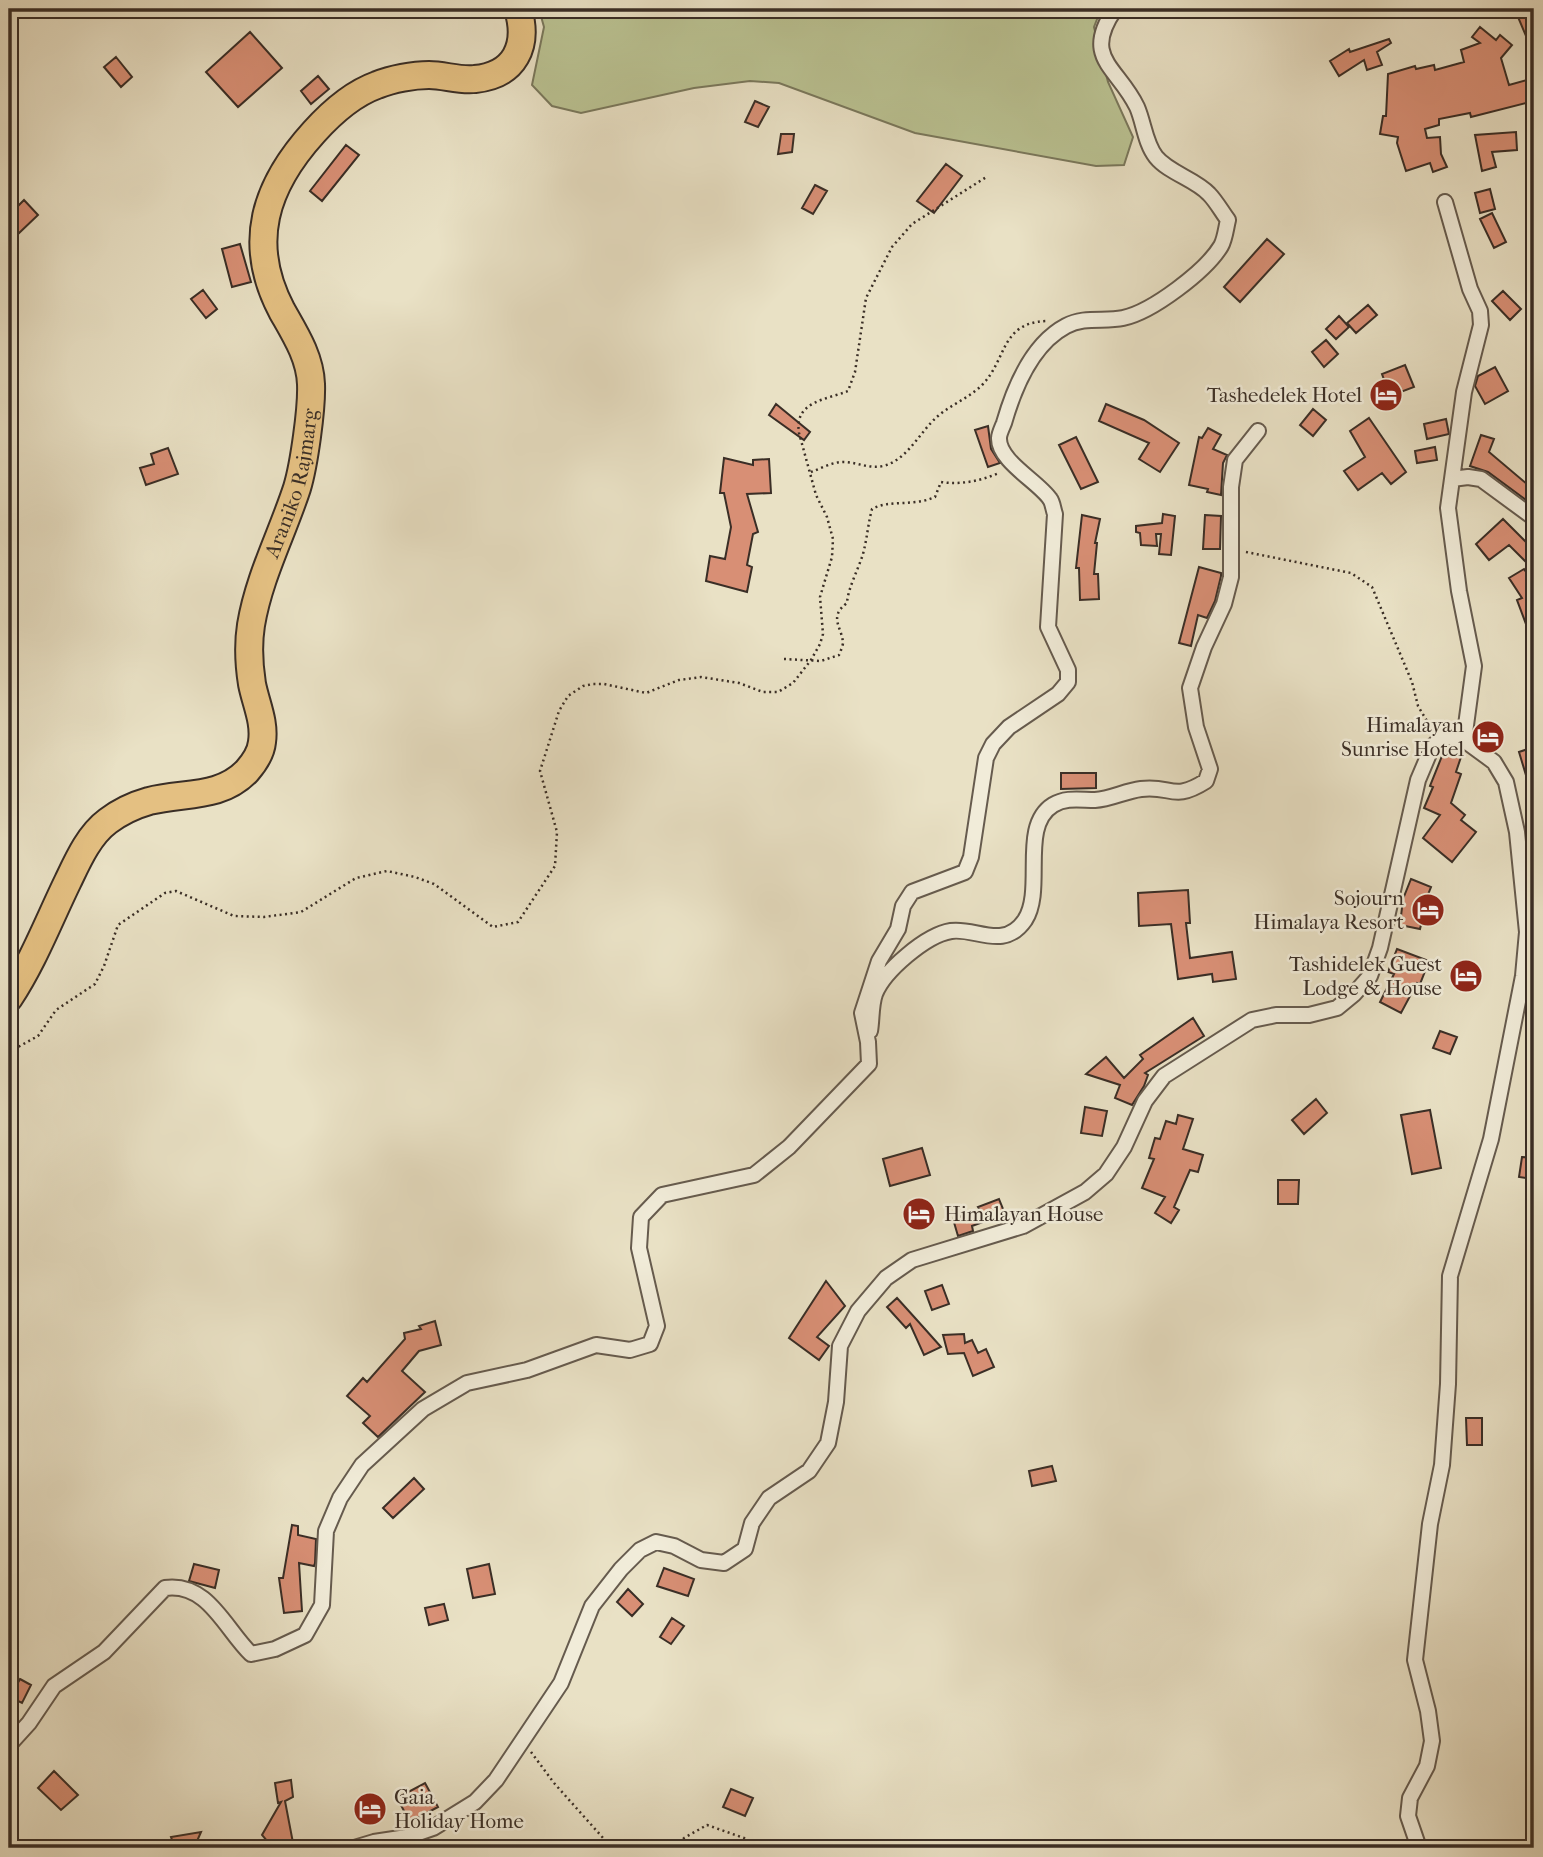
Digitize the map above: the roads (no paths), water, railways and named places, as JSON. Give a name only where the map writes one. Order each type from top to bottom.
[{"type":"highway","name":"Araniko Rajmarg","points":[[9,998],[27,970],[84,849],[106,822],[142,803],[214,792],[237,782],[253,764],[262,744],[262,721],[249,657],[250,630],[257,593],[298,485],[311,383],[298,338],[268,279],[262,247],[265,214],[277,183],[312,134],[357,94],[379,84],[407,78],[428,75],[474,79],[500,72],[516,59],[522,41],[518,9]]},
{"type":"street","points":[[9,1745],[29,1723],[54,1686],[104,1652],[166,1588],[178,1586],[191,1591],[218,1611],[235,1639],[251,1654],[275,1649],[305,1635],[322,1605],[326,1531],[340,1498],[362,1465],[423,1409],[467,1383],[527,1370],[596,1345],[630,1350],[650,1344],[657,1326],[639,1248],[641,1217],[663,1195],[754,1175],[789,1147],[869,1063],[862,1013],[879,961],[898,929],[903,906],[912,892],[965,872],[971,857],[986,758],[993,744],[1009,727],[1058,694],[1068,682],[1068,670],[1048,627],[1055,514],[1051,500],[1019,470],[1001,448],[999,438],[1024,370],[1044,343],[1066,325],[1087,319],[1122,318],[1145,311],[1206,267],[1222,244],[1227,220],[1209,193],[1157,158],[1147,142],[1144,123],[1132,96],[1109,69],[1100,44],[1104,25],[1115,9]]},
{"type":"street","points":[[1445,202],[1470,289],[1480,311],[1481,325],[1464,392],[1448,508],[1459,591],[1474,666],[1464,740]]},
{"type":"street","points":[[868,1042],[876,994],[892,970],[928,940],[952,931],[1002,936],[1017,930],[1027,918],[1033,891],[1036,831],[1040,818],[1053,805],[1076,798],[1094,800],[1115,797],[1143,788],[1171,793],[1190,791],[1206,781],[1210,769],[1196,727],[1190,688],[1203,647],[1224,604],[1231,577],[1231,487],[1235,460],[1258,430]]},
{"type":"street","points":[[1452,479],[1481,479],[1534,518]]},
{"type":"street","points":[[354,1848],[407,1837],[433,1828],[475,1802],[496,1780],[561,1683],[592,1606],[640,1550],[656,1542],[674,1546],[701,1560],[724,1563],[745,1549],[752,1524],[769,1498],[809,1471],[828,1443],[836,1402],[840,1346],[858,1311],[887,1278],[912,1260],[1023,1226],[1085,1192],[1106,1174],[1124,1147],[1145,1101],[1164,1076],[1252,1020],[1337,1008],[1354,995],[1370,976],[1380,948],[1418,780],[1432,747],[1443,736],[1464,740],[1494,762],[1506,782],[1517,832],[1527,932],[1523,976],[1491,1139],[1450,1276],[1448,1384],[1442,1465],[1430,1524],[1415,1660],[1428,1711],[1432,1741],[1427,1766],[1410,1798],[1408,1816],[1419,1848]]},
{"type":"place","name":"Tashedelek Hotel","points":[[1386,395]]},
{"type":"place","name":"Himalayan Sunrise Hotel","points":[[1488,737]]},
{"type":"place","name":"Sojourn Himalaya Resort","points":[[1428,910]]},
{"type":"place","name":"Tashidelek Guest Lodge & House","points":[[1466,976]]},
{"type":"place","name":"Himalayan House","points":[[919,1214]]},
{"type":"place","name":"Gaia Holiday Home","points":[[370,1809]]}]
